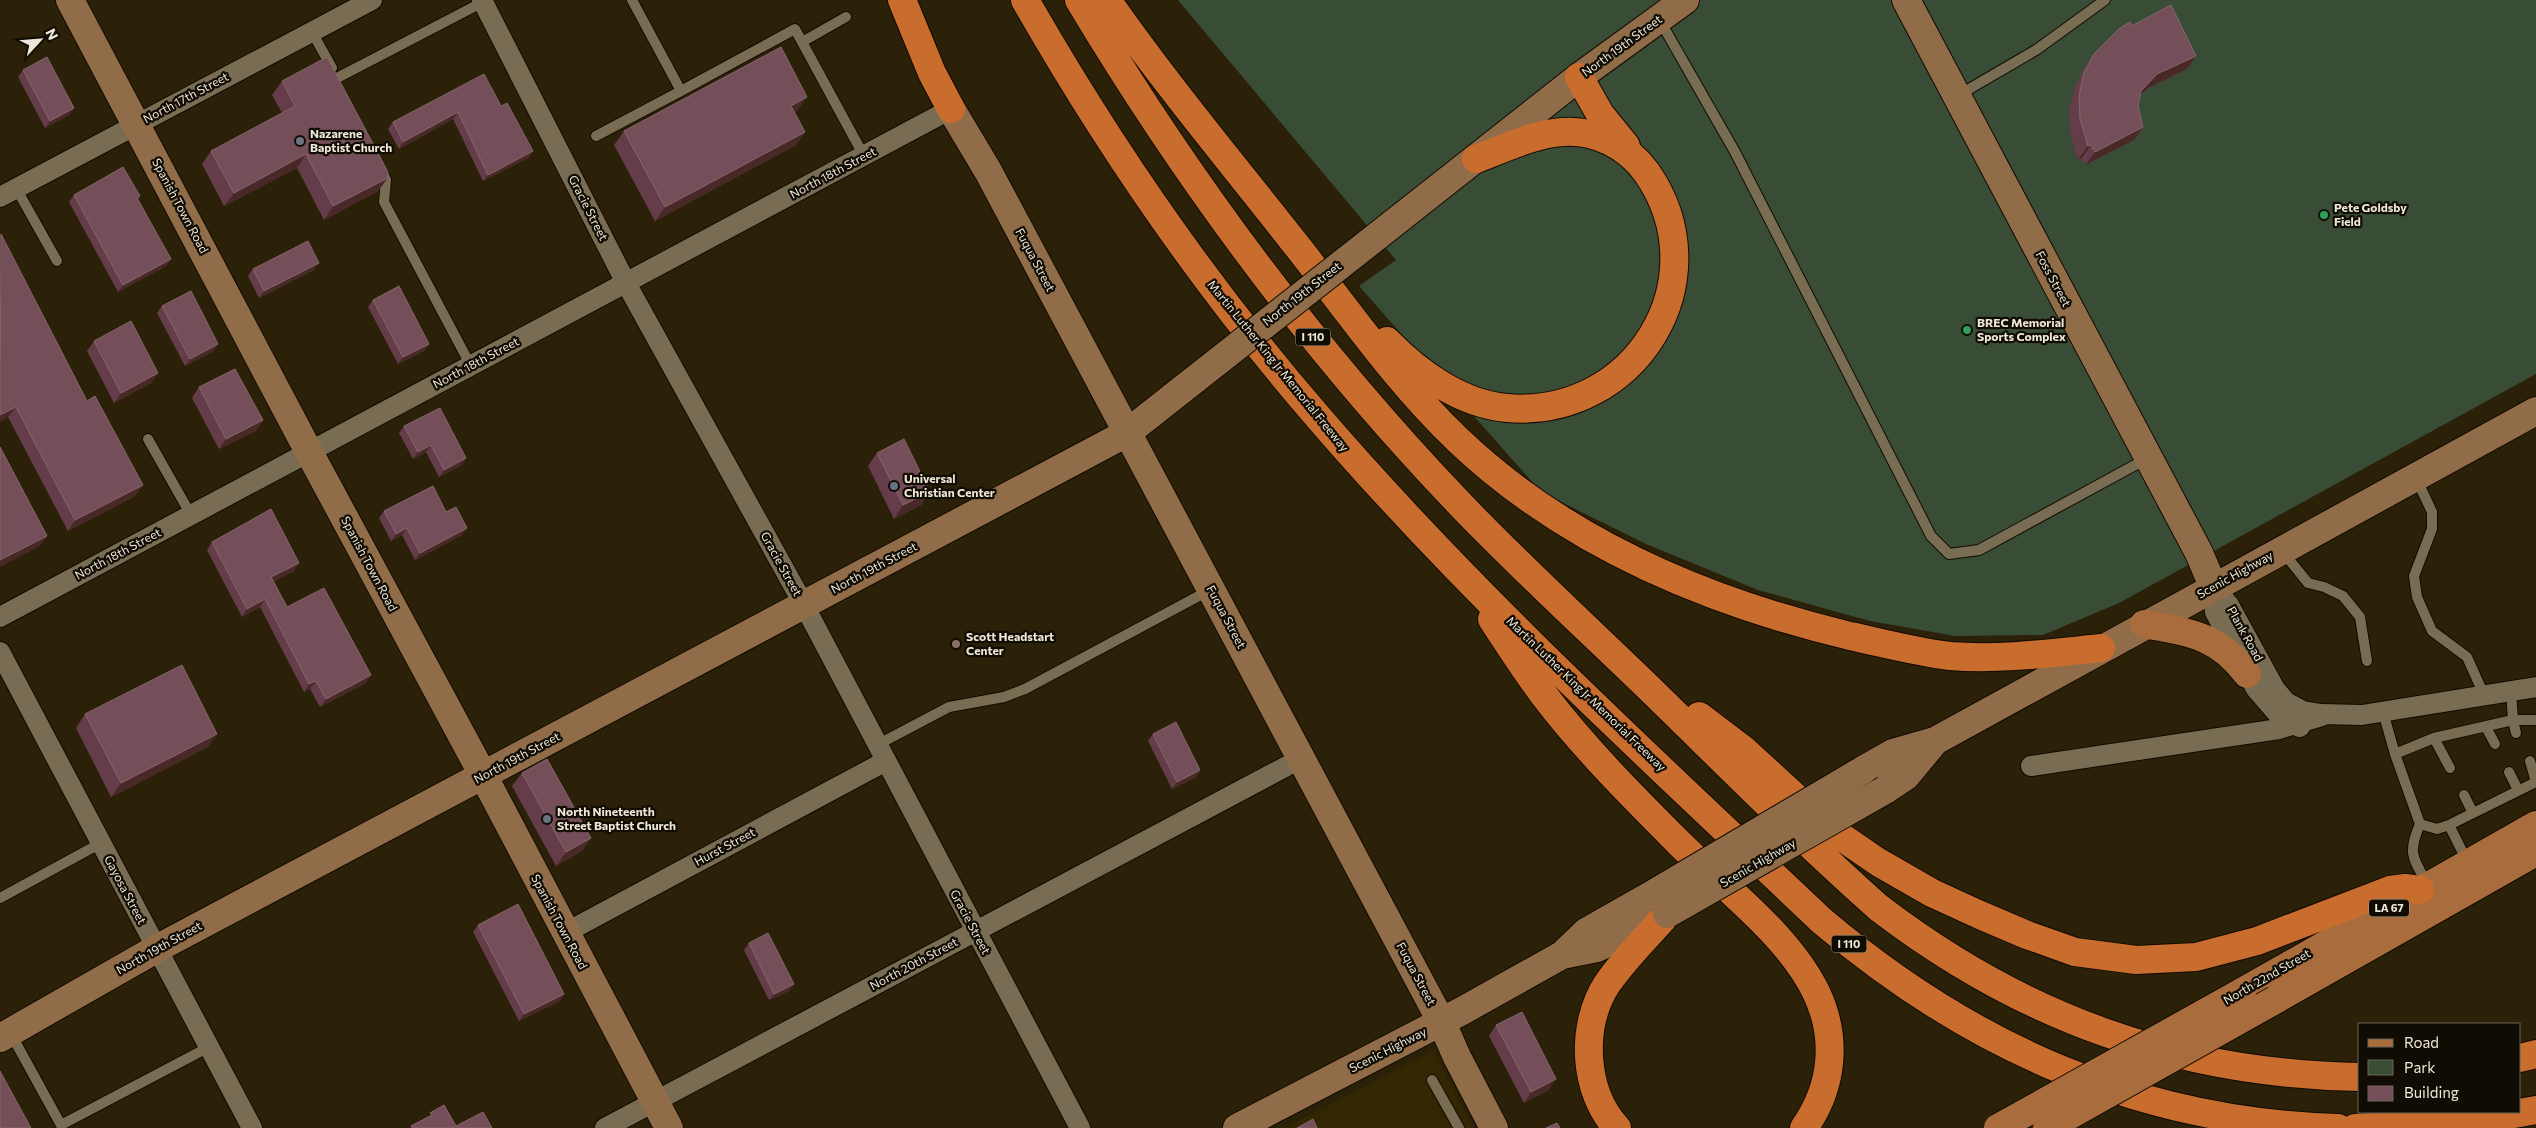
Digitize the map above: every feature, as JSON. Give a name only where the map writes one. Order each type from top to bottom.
[{"type":"highway","points":[[902,0],[932,73],[951,109]]},
{"type":"highway","name":"Martin Luther King Jr Memorial Freeway","points":[[1025,0],[1118,151],[1159,212],[1219,294],[1316,416],[1393,502],[1464,576],[1822,921],[1874,964],[1935,1006],[2009,1047],[2048,1065],[2144,1098],[2223,1117],[2338,1128]]},
{"type":"highway","name":"I 110","points":[[1079,0],[1191,175],[1303,325],[1452,496],[1856,888],[1908,930],[1982,978],[2050,1012],[2160,1050],[2258,1070],[2358,1077]]},
{"type":"highway","points":[[1107,0],[1197,121],[1295,243],[1379,354],[1418,400],[1460,442],[1511,486],[1543,507],[1637,563],[1708,592],[1777,616],[1922,652],[1950,656],[2001,657],[2101,648]]},
{"type":"highway","points":[[1295,243],[1400,355],[1426,375],[1464,396],[1498,406],[1530,408],[1555,404],[1596,390],[1622,372],[1647,345],[1665,312],[1674,279],[1673,236],[1658,190],[1600,114],[1579,77]]},
{"type":"highway","points":[[1476,159],[1545,134],[1579,132],[1606,139],[1619,146],[1640,164]]},
{"type":"highway","points":[[1464,576],[1527,673],[1567,723],[1639,802],[1774,935],[1807,976],[1826,1020],[1830,1050],[1824,1093],[1804,1128]]},
{"type":"highway","points":[[1594,635],[1745,751],[1830,829],[1870,857],[1932,893],[2027,935],[2075,952],[2136,960],[2196,957],[2257,941],[2390,890],[2424,888]]},
{"type":"highway","points":[[1617,1128],[1600,1100],[1590,1070],[1590,1042],[1595,1014],[1606,986],[1616,972],[1668,914]]},
{"type":"highway","points":[[2521,1058],[2536,1054]]},
{"type":"highway","points":[[2521,1113],[2536,1110]]},
{"type":"highway","points":[[2356,1128],[2469,1122],[2519,1113]]},
{"type":"main road","points":[[2144,624],[2192,634],[2216,643],[2236,659],[2247,674]]},
{"type":"main road","name":"North 22nd Street","points":[[1998,1128],[2536,825]]},
{"type":"main road","name":"North 22nd Street","points":[[2047,1128],[2536,852]]},
{"type":"street","name":"Spanish Town Road","points":[[70,0],[137,123],[309,452],[484,775],[565,933],[669,1128]]},
{"type":"street","name":"North 17th Street","points":[[8,192],[372,0]]},
{"type":"street","name":"Foss Street","points":[[1906,0],[2199,553],[2213,586]]},
{"type":"street","name":"Gracie Street","points":[[482,1],[626,283],[804,605],[1080,1128]]},
{"type":"street","name":"North 19th Street","points":[[5,1035],[156,949],[1127,432],[1667,10]]},
{"type":"street","name":"North 18th Street","points":[[0,617],[951,109]]},
{"type":"street","name":"Fuqua Street","points":[[951,109],[988,170],[1302,758],[1442,1022],[1457,1058],[1494,1128]]},
{"type":"street","name":"Scenic Highway","points":[[1237,1128],[1442,1022],[1562,955],[1586,932],[1892,753],[1935,740],[2213,586],[2536,411]]},
{"type":"street","name":"Plank Road","points":[[2213,586],[2215,612],[2247,674],[2267,704],[2282,719],[2291,724],[2310,728],[2337,726],[2362,715]]},
{"type":"street","name":"Plank Road","points":[[2213,586],[2229,605],[2281,696],[2293,707],[2303,712],[2362,715],[2536,687]]},
{"type":"street","name":"Gayosa Street","points":[[0,652],[252,1128]]},
{"type":"street","name":"Plank Road","points":[[2031,766],[2279,730],[2291,724],[2334,713]]},
{"type":"street","name":"Scenic Highway","points":[[1562,955],[1597,948],[1668,914],[1885,790],[1906,776],[1935,740]]},
{"type":"street","name":"Hurst Street","points":[[565,933],[882,753]]},
{"type":"street","name":"North 20th Street","points":[[605,1128],[1302,758]]},
{"type":"lane","points":[[632,0],[681,91]]},
{"type":"lane","points":[[1956,96],[2036,50],[2105,0]]},
{"type":"lane","points":[[312,32],[339,82],[482,1]]},
{"type":"lane","points":[[1667,10],[1735,152],[1931,536],[1949,554],[1979,550],[2148,458]]},
{"type":"lane","points":[[802,42],[846,17]]},
{"type":"lane","points":[[596,136],[795,29],[864,156]]},
{"type":"lane","points":[[375,159],[386,180],[384,202],[471,366]]},
{"type":"lane","points":[[8,192],[57,261]]},
{"type":"lane","points":[[148,439],[191,515]]},
{"type":"lane","points":[[2415,477],[2432,512],[2432,529],[2414,576],[2417,597],[2432,631],[2467,658],[2484,695]]},
{"type":"lane","points":[[2281,550],[2308,583],[2324,587],[2343,596],[2360,617],[2367,661]]},
{"type":"lane","points":[[882,753],[949,707],[1004,697],[1026,690],[1211,589]]},
{"type":"lane","points":[[2511,691],[2516,733]]},
{"type":"lane","points":[[2383,712],[2394,754],[2420,824],[2413,839],[2412,855],[2424,888]]},
{"type":"lane","points":[[2394,754],[2434,738],[2513,720],[2536,720]]},
{"type":"lane","points":[[2486,727],[2495,744]]},
{"type":"lane","points":[[2434,738],[2450,768]]},
{"type":"lane","points":[[2420,824],[2437,829],[2449,825],[2536,782],[2530,761]]},
{"type":"lane","points":[[2509,772],[2518,790]]},
{"type":"lane","points":[[2464,796],[2473,813]]},
{"type":"lane","points":[[2449,825],[2468,863]]},
{"type":"lane","points":[[0,898],[101,843]]},
{"type":"lane","points":[[5,1035],[61,1125],[209,1047]]},
{"type":"lane","points":[[1432,1080],[1459,1128]]},
{"type":"shaded area","points":[[1433,1051],[1473,1128],[1285,1128]]},
{"type":"green space","name":"BREC Memorial Sports Complex","points":[[1178,0],[2536,0],[2536,374],[2119,603],[2043,635],[1955,636],[1870,621],[1758,590],[1646,544],[1541,492],[1359,286],[1396,260]]},
{"type":"building","points":[[2171,5],[2196,56],[2157,74],[2141,91],[2138,106],[2143,127],[2095,152],[2091,145],[2088,146],[2080,119],[2079,96],[2084,73],[2094,54],[2119,29],[2130,22],[2132,26]]},
{"type":"building","points":[[781,47],[807,97],[791,106],[805,132],[665,207],[624,131]]},
{"type":"building","points":[[47,57],[74,108],[50,121],[23,70]]},
{"type":"building","name":"Nazarene Baptist Church","points":[[327,57],[388,172],[388,178],[333,206],[306,154],[234,193],[211,151],[295,106],[282,81]]},
{"type":"building","points":[[484,74],[501,106],[507,103],[533,151],[488,175],[458,112],[403,142],[393,122]]},
{"type":"building","points":[[123,167],[140,196],[137,198],[171,259],[123,285],[74,195]]},
{"type":"building","points":[[1,234],[87,401],[95,396],[143,485],[75,520],[16,407],[0,415]]},
{"type":"building","points":[[308,241],[319,263],[264,291],[253,269]]},
{"type":"building","points":[[399,286],[429,344],[403,357],[373,300]]},
{"type":"building","points":[[191,291],[218,344],[190,359],[162,306]]},
{"type":"building","points":[[131,321],[158,373],[121,393],[94,341]]},
{"type":"building","points":[[235,369],[263,420],[226,439],[199,387]]},
{"type":"building","points":[[440,408],[466,458],[444,470],[431,445],[418,452],[404,426]]},
{"type":"building","points":[[904,439],[930,492],[903,505],[877,453]]},
{"type":"building","points":[[0,447],[47,536],[0,560]]},
{"type":"building","points":[[433,486],[446,512],[456,507],[467,528],[420,553],[407,528],[396,534],[384,511]]},
{"type":"building","points":[[271,509],[299,563],[271,577],[287,607],[324,588],[371,675],[326,699],[316,681],[309,684],[265,599],[247,609],[212,542]]},
{"type":"building","points":[[182,665],[217,734],[121,783],[85,714]]},
{"type":"building","points":[[1176,722],[1200,770],[1177,782],[1153,734]]},
{"type":"building","points":[[547,759],[591,838],[566,852],[522,773]]},
{"type":"building","points":[[518,904],[564,994],[524,1014],[478,925]]},
{"type":"building","points":[[768,933],[794,984],[774,994],[749,943]]},
{"type":"building","points":[[1522,1012],[1556,1079],[1531,1092],[1496,1025]]},
{"type":"building","points":[[0,1071],[31,1128],[0,1128]]},
{"type":"building","points":[[444,1105],[456,1126],[483,1112],[492,1128],[412,1128],[411,1126],[432,1115],[430,1113]]},
{"type":"building","points":[[1313,1119],[1317,1128],[1297,1128]]},
{"type":"building","points":[[1557,1123],[1560,1128],[1546,1128]]},
{"type":"place","name":"Nazarene Baptist Church","points":[[300,141]]},
{"type":"place","name":"Pete Goldsby Field","points":[[2324,215]]},
{"type":"place","name":"BREC Memorial Sports Complex","points":[[1967,330]]},
{"type":"place","name":"Universal Christian Center","points":[[894,486]]},
{"type":"place","name":"Scott Headstart Center","points":[[956,644]]},
{"type":"place","name":"North Nineteenth Street Baptist Church","points":[[547,819]]}]
